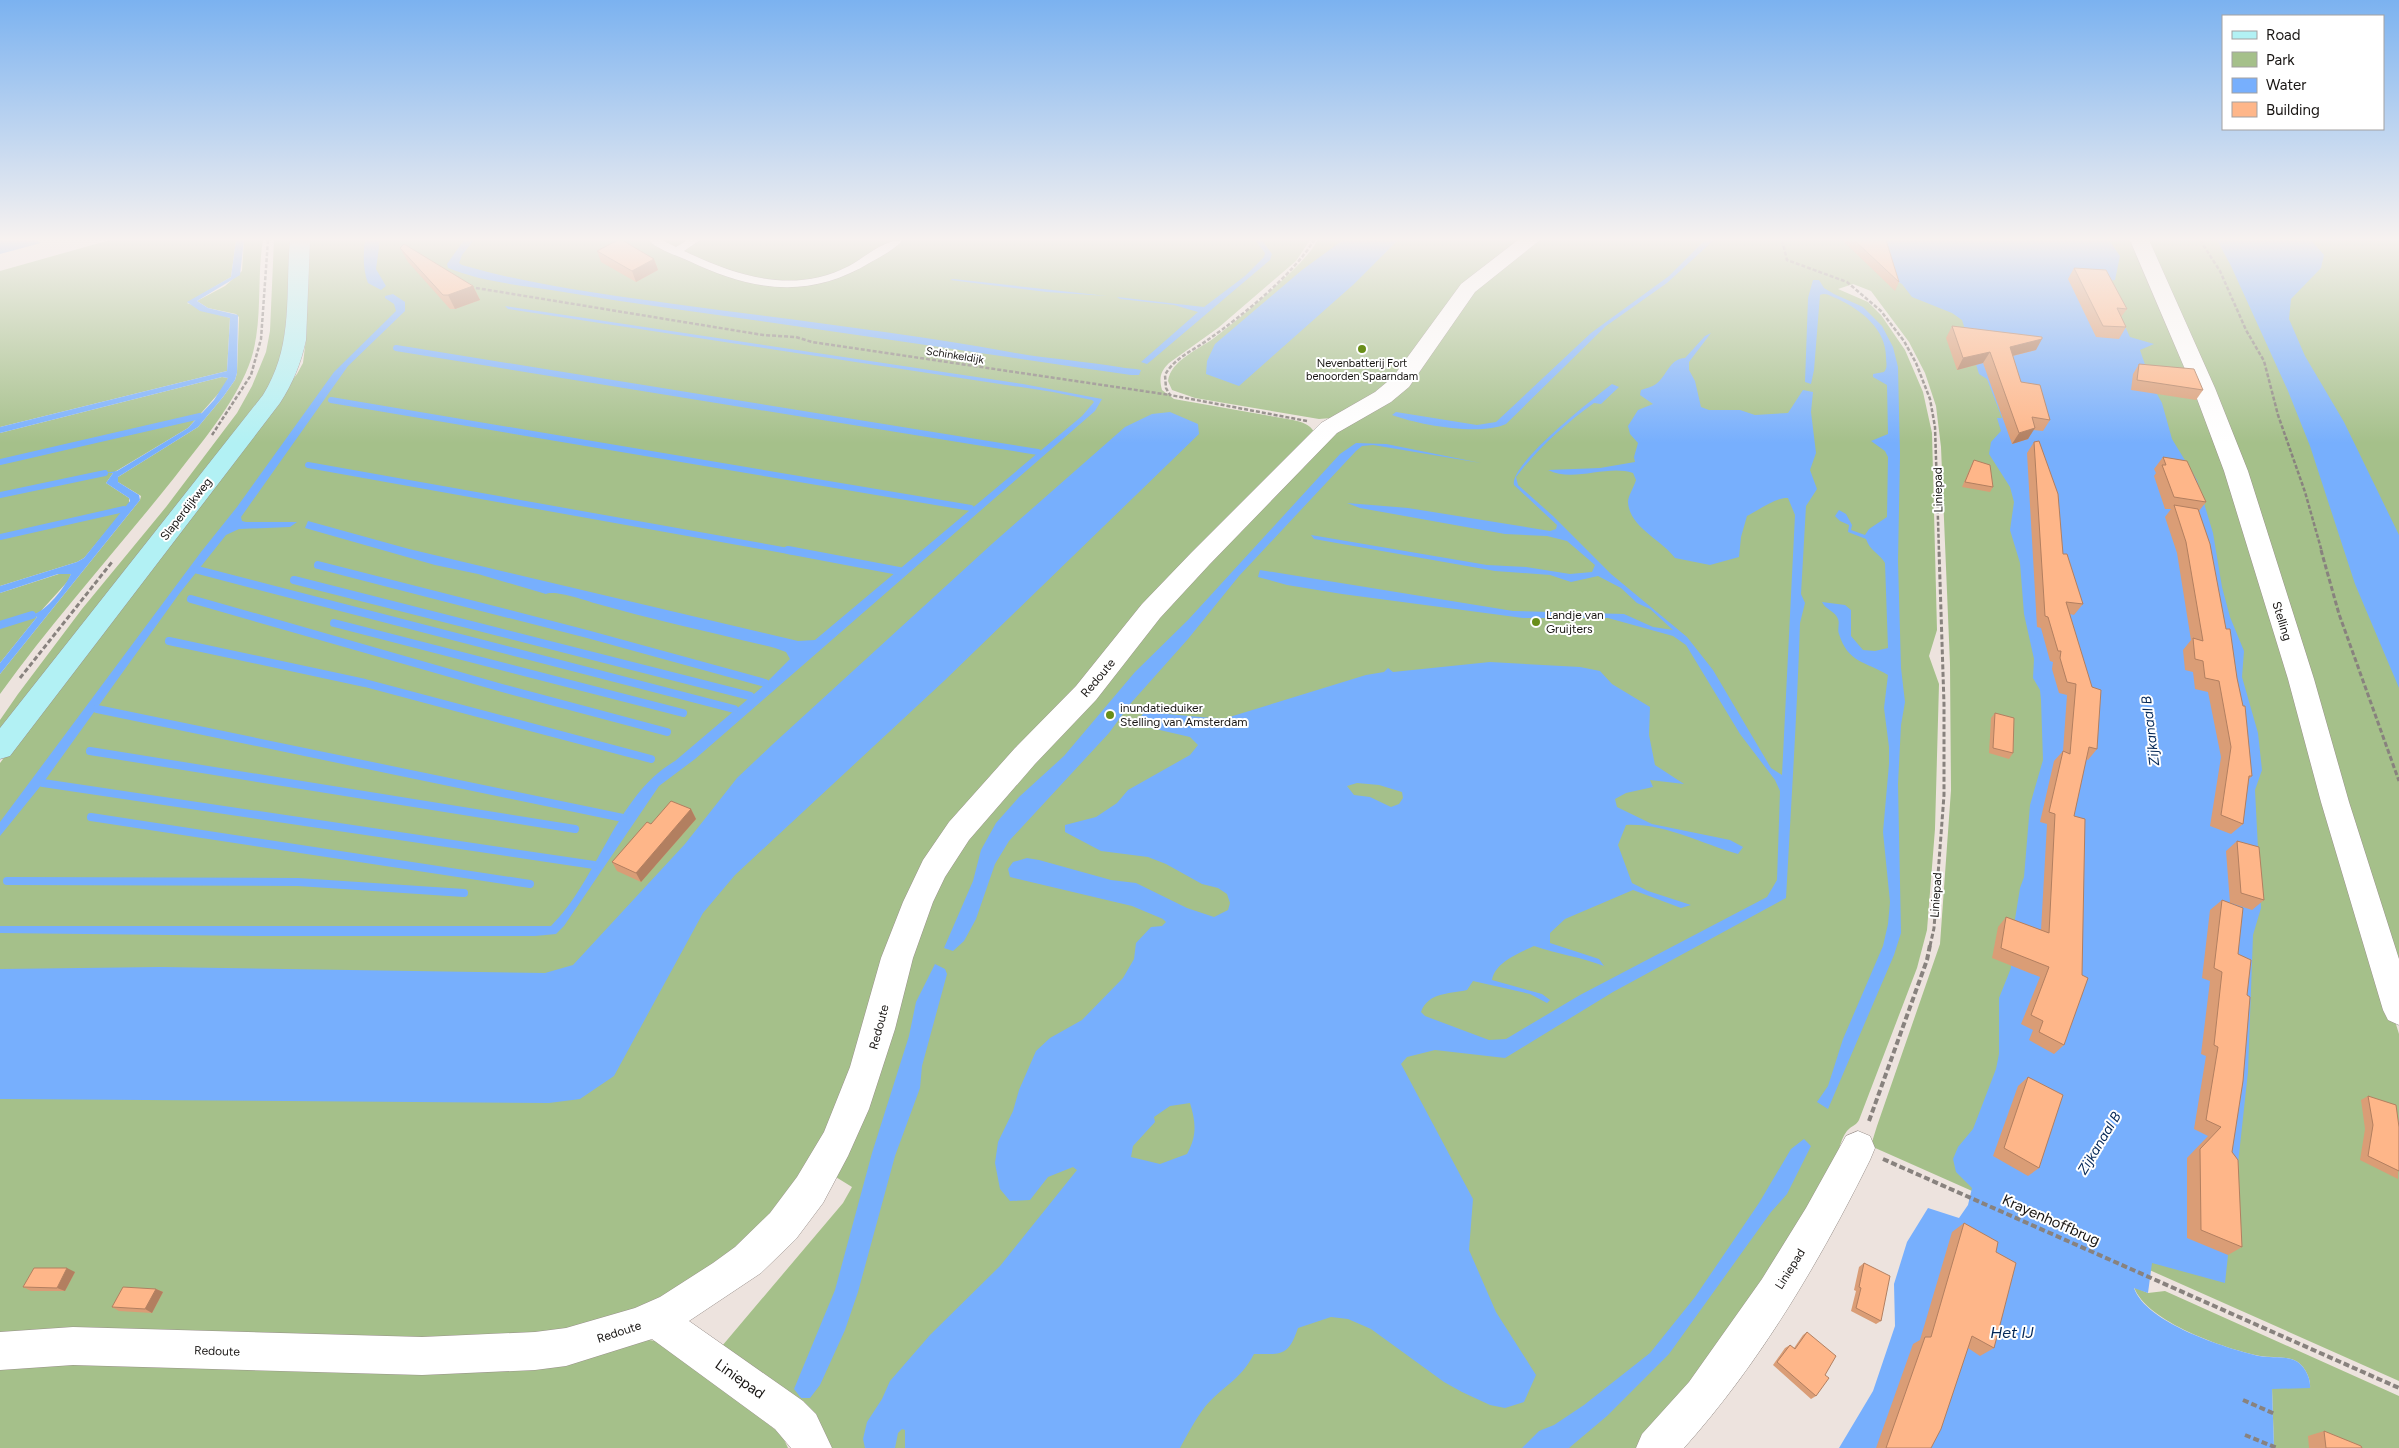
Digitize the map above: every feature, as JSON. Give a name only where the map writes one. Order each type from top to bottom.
[{"type":"street","name":"Slaperdijkweg","points":[[0,748],[272,398],[287,371],[295,347],[297,308]]},
{"type":"street","name":"Redoute","points":[[0,1350],[73,1346],[422,1356],[535,1351],[566,1347],[593,1340],[659,1318],[705,1290],[748,1260],[783,1226],[810,1190],[852,1109],[880,1029],[897,958],[918,902],[934,869],[959,831],[1019,763],[1086,693],[1151,611],[1182,577],[1329,428],[1383,397],[1401,382],[1455,308]]},
{"type":"street","name":"Stelling","points":[[2169,308],[2204,388],[2236,471],[2301,679],[2334,802],[2399,1010]]},
{"type":"street","name":"Liniepad","points":[[1656,1448],[1680,1424],[1702,1397],[1764,1310],[1832,1198],[1858,1148]]},
{"type":"street","name":"Liniepad","points":[[659,1318],[672,1332],[789,1415],[802,1428],[812,1448]]},
{"type":"path","points":[[208,441],[251,375],[261,339],[263,308]]},
{"type":"path","name":"Schinkeldijk","points":[[590,308],[763,335],[796,337],[812,342],[1170,395],[1292,416],[1329,428]]},
{"type":"path","points":[[1170,395],[1166,388],[1165,375],[1173,364],[1224,327],[1246,308]]},
{"type":"path","name":"Liniepad","points":[[1858,1148],[1932,944],[1944,795],[1944,697],[1938,461],[1932,410],[1922,376],[1904,341],[1878,308]]},
{"type":"path","points":[[2236,308],[2246,330],[2264,361],[2278,415],[2305,492],[2339,614],[2399,781]]},
{"type":"path","points":[[17,682],[116,557]]},
{"type":"path","name":"Krayenhoffbrug","points":[[1858,1148],[2399,1388]]},
{"type":"path","points":[[2243,1400],[2275,1414]]},
{"type":"path","points":[[2245,1435],[2277,1448]]},
{"type":"green space","points":[[0,308],[200,308],[230,318],[227,371],[0,427]]},
{"type":"green space","points":[[208,308],[258,308],[254,350],[249,365],[234,395],[216,424],[174,478],[63,612],[0,694],[0,674],[140,500],[141,496],[118,482],[118,477],[198,427],[235,380],[237,373],[239,317],[236,314]]},
{"type":"green space","points":[[271,308],[287,308],[284,349],[267,391],[0,735],[0,720],[18,694],[82,609],[166,507],[237,413],[252,386],[266,352],[270,331]]},
{"type":"green space","points":[[307,308],[1242,308],[1218,328],[1169,363],[1161,375],[1162,390],[1174,399],[1293,420],[1308,425],[1314,432],[999,775],[884,980],[812,1171],[718,1272],[564,1339],[0,1341],[0,763],[297,374],[303,363]]},
{"type":"green space","points":[[1252,308],[1455,308],[1392,384],[1331,418],[1319,419],[1195,398],[1172,390],[1168,381],[1174,367],[1186,356],[1224,331]]},
{"type":"green space","points":[[1457,308],[1874,308],[1881,315],[1905,350],[1923,392],[1932,433],[1937,630],[1929,656],[1939,684],[1935,829],[1927,930],[1917,968],[1859,1120],[1844,1135],[1836,1163],[1728,1338],[1638,1448],[825,1448],[722,1346],[843,1203],[852,1187],[831,1174],[937,875],[1157,612],[1315,449],[1364,412]]},
{"type":"green space","points":[[1883,308],[2163,308],[2201,394],[2399,1034],[2399,1381],[1873,1147],[1872,1142],[1877,1126],[1940,944],[1951,790],[1950,664],[1941,447],[1936,406],[1925,373],[1909,342]]},
{"type":"green space","points":[[2167,308],[2399,308],[2399,987],[2342,799]]},
{"type":"green space","points":[[222,377],[228,378],[225,386],[188,428],[113,473],[106,483],[129,498],[129,504],[84,558],[77,562],[0,586],[0,433]]},
{"type":"green space","points":[[65,572],[71,574],[68,581],[40,612],[34,615],[37,617],[0,663],[0,593]]},
{"type":"green space","points":[[2134,1287],[2148,1293],[2165,1291],[2399,1396],[2399,1448],[2274,1448],[2272,1388],[2310,1388],[2308,1376],[2304,1368],[2294,1360],[2260,1356],[2245,1352],[2189,1332],[2154,1312],[2141,1300]]},
{"type":"green space","points":[[639,1338],[665,1343],[782,1435],[788,1448],[0,1448],[0,1358]]},
{"type":"water","points":[[195,308],[207,308],[238,315],[237,373],[235,380],[198,427],[118,477],[118,482],[139,495],[140,500],[0,674],[0,663],[37,617],[32,615],[38,613],[49,604],[60,592],[71,574],[58,574],[0,593],[0,586],[77,562],[84,558],[130,501],[129,498],[106,483],[113,473],[105,473],[117,471],[188,428],[214,400],[228,378],[222,377],[0,433],[0,427],[227,371],[230,318],[200,311]]},
{"type":"water","points":[[395,308],[405,308],[405,311],[348,366],[241,517],[242,521],[246,522],[297,522],[290,527],[239,529],[226,535],[179,594],[43,783],[0,836],[0,822],[201,552],[237,507],[334,372],[396,311]]},
{"type":"water","points":[[507,308],[515,308],[1023,384],[1102,399],[1095,411],[695,759],[659,786],[564,926],[556,934],[535,936],[257,936],[0,933],[0,926],[551,926],[582,886],[622,816],[637,795],[655,776],[761,688],[790,659],[786,652],[775,648],[570,596],[556,593],[546,594],[305,528],[308,521],[409,549],[798,641],[815,640],[1082,416],[1094,402],[1053,392]]},
{"type":"water","points":[[667,308],[706,308],[1141,370],[1139,375],[1131,375]]},
{"type":"water","points":[[1183,308],[1214,308],[1147,364],[1141,362],[1198,312]]},
{"type":"water","points":[[1258,308],[1327,308],[1239,386],[1206,374],[1207,361],[1215,344]]},
{"type":"water","points":[[1626,308],[1632,308],[1606,326],[1506,424],[1481,429],[1449,428],[1392,415],[1396,412],[1477,425],[1496,422],[1591,333]]},
{"type":"water","points":[[1808,308],[1819,308],[1814,370],[1811,384],[1805,382]]},
{"type":"water","points":[[1853,308],[1864,308],[1882,326],[1893,347],[1898,367],[1900,455],[1898,561],[1901,668],[1905,702],[1901,725],[1898,784],[1901,933],[1894,955],[1828,1109],[1817,1102],[1828,1086],[1843,1039],[1883,946],[1890,902],[1883,832],[1889,764],[1889,747],[1884,708],[1888,675],[1858,660],[1847,651],[1838,632],[1839,621],[1837,616],[1822,602],[1845,605],[1851,610],[1851,636],[1863,650],[1875,651],[1888,648],[1885,563],[1866,539],[1848,532],[1849,525],[1840,521],[1835,516],[1839,510],[1846,514],[1852,525],[1851,530],[1865,535],[1869,529],[1887,517],[1888,457],[1885,451],[1871,441],[1888,434],[1887,385],[1873,377],[1873,374],[1884,372],[1885,370],[1885,347],[1877,329]]},
{"type":"water","points":[[1938,308],[2116,308],[2130,337],[2154,344],[2140,350],[2152,385],[2162,403],[2172,439],[2197,480],[2213,533],[2222,587],[2230,617],[2244,651],[2242,677],[2258,733],[2262,770],[2255,790],[2261,908],[2253,935],[2248,1072],[2225,1283],[2152,1263],[2148,1293],[2134,1288],[2141,1301],[2154,1312],[2188,1332],[2227,1347],[2259,1356],[2294,1360],[2304,1368],[2308,1376],[2310,1388],[2272,1389],[2274,1448],[1839,1448],[1873,1391],[1895,1326],[1894,1284],[1907,1242],[1928,1208],[1959,1218],[1968,1205],[1972,1188],[1956,1172],[1953,1159],[1958,1147],[1973,1129],[1996,1069],[1999,1054],[1999,998],[2011,968],[2011,944],[2020,888],[2024,877],[2030,805],[2043,760],[2040,690],[2033,678],[2034,659],[2024,614],[2020,563],[2010,530],[2014,502],[2010,487],[1989,454],[1991,442],[2001,431],[1997,418],[2002,418],[1987,379],[1979,374],[1962,320],[1952,313]]},
{"type":"water","points":[[2250,308],[2290,308],[2289,319],[2305,356],[2344,422],[2399,535],[2399,688],[2355,584],[2310,446],[2288,391]]},
{"type":"water","points":[[1711,333],[1689,362],[1689,370],[1695,381],[1701,407],[1709,410],[1740,410],[1755,415],[1788,413],[1803,390],[1813,392],[1811,412],[1816,453],[1810,470],[1817,489],[1806,506],[1801,594],[1805,603],[1800,623],[1786,898],[1613,992],[1505,1058],[1435,1050],[1407,1057],[1401,1064],[1473,1199],[1469,1250],[1496,1312],[1536,1375],[1524,1402],[1505,1408],[1490,1405],[1444,1382],[1371,1329],[1348,1319],[1331,1317],[1298,1328],[1291,1344],[1283,1352],[1254,1354],[1243,1371],[1204,1408],[1180,1448],[905,1448],[905,1430],[902,1429],[898,1433],[895,1448],[865,1448],[863,1439],[867,1422],[882,1399],[890,1381],[930,1335],[1000,1266],[1077,1170],[1073,1167],[1048,1177],[1030,1200],[1010,1201],[1000,1189],[995,1163],[998,1142],[1013,1111],[1019,1090],[1036,1051],[1050,1038],[1082,1020],[1123,978],[1134,959],[1136,943],[1151,927],[1162,926],[1166,922],[1132,906],[1010,877],[1008,869],[1013,862],[1027,858],[1039,860],[1111,880],[1136,883],[1187,908],[1214,917],[1228,910],[1230,903],[1227,894],[1218,888],[1202,884],[1166,864],[1148,857],[1101,851],[1065,832],[1065,825],[1096,817],[1117,803],[1128,790],[1190,755],[1198,745],[1190,737],[1138,725],[1137,720],[1145,712],[1223,719],[1366,675],[1384,672],[1388,668],[1393,672],[1490,662],[1580,667],[1600,671],[1612,684],[1650,707],[1649,735],[1655,765],[1684,784],[1650,780],[1653,787],[1626,793],[1615,799],[1617,807],[1652,824],[1730,840],[1743,847],[1738,854],[1654,827],[1626,825],[1618,845],[1632,883],[1648,891],[1691,905],[1681,908],[1633,890],[1565,919],[1550,933],[1550,943],[1599,959],[1604,966],[1534,946],[1508,959],[1494,974],[1492,980],[1542,994],[1550,1000],[1547,1003],[1530,994],[1473,981],[1467,990],[1434,997],[1424,1005],[1421,1012],[1425,1016],[1489,1040],[1506,1039],[1580,995],[1767,897],[1777,880],[1780,791],[1775,780],[1740,734],[1686,645],[1673,636],[1608,618],[1523,618],[1342,594],[1287,585],[1258,577],[1260,570],[1513,611],[1624,614],[1653,627],[1673,630],[1650,609],[1637,603],[1621,588],[1598,576],[1571,582],[1550,575],[1495,571],[1314,539],[1311,535],[1487,565],[1526,567],[1570,574],[1592,572],[1595,565],[1567,541],[1547,536],[1505,534],[1360,508],[1347,503],[1408,508],[1550,531],[1556,529],[1557,525],[1514,485],[1516,475],[1525,462],[1554,432],[1612,384],[1619,387],[1601,404],[1594,403],[1573,419],[1533,456],[1516,477],[1518,485],[1553,516],[1611,574],[1687,637],[1713,670],[1771,768],[1782,775],[1795,515],[1788,498],[1773,502],[1747,516],[1741,537],[1739,557],[1710,565],[1675,558],[1634,519],[1628,502],[1636,480],[1633,473],[1612,471],[1569,475],[1548,470],[1600,468],[1635,462],[1634,457],[1638,443],[1630,434],[1628,426],[1638,410],[1653,404],[1640,395],[1641,390],[1651,387],[1660,381],[1675,361],[1685,358],[1705,336]],"holes":[[[1357,783],[1379,785],[1402,792],[1403,798],[1399,804],[1391,807],[1370,797],[1354,795],[1347,786]],[[1190,1103],[1194,1135],[1187,1154],[1160,1164],[1131,1157],[1133,1146],[1155,1122],[1154,1117],[1170,1106]]]},
{"type":"water","points":[[1170,412],[1198,424],[1199,434],[944,681],[735,875],[703,913],[614,1076],[580,1099],[549,1103],[0,1099],[0,969],[161,967],[545,973],[573,965],[685,844],[737,778],[773,744],[993,543],[1125,427],[1152,414]]},
{"type":"water","points":[[1356,443],[1386,444],[1481,463],[1373,445],[1362,446],[1356,451],[1239,576],[1188,639],[1131,703],[1109,733],[1009,841],[995,864],[976,919],[964,941],[953,951],[944,948],[973,881],[981,850],[996,823],[1019,797],[1064,756],[1135,672],[1188,620],[1340,454]]},
{"type":"water","points":[[935,964],[945,969],[947,974],[922,1066],[920,1088],[895,1156],[858,1292],[845,1330],[820,1385],[810,1398],[801,1398],[794,1389],[835,1290],[872,1153],[909,1036],[916,1002]]},
{"type":"water","points":[[1804,1139],[1811,1146],[1787,1194],[1771,1212],[1669,1354],[1607,1416],[1569,1448],[1522,1448],[1539,1431],[1554,1425],[1584,1405],[1650,1353],[1695,1297],[1759,1203],[1791,1149]]},
{"type":"building","points":[[2094,308],[2126,308],[2127,309],[2117,308],[2126,327],[2103,326]]},
{"type":"building","points":[[1952,326],[2042,337],[2042,339],[2010,347],[2021,382],[2040,385],[2050,420],[2032,417],[2035,428],[2019,433],[1990,352],[1963,358]]},
{"type":"building","points":[[2139,364],[2194,369],[2203,390],[2137,380]]},
{"type":"building","points":[[2039,441],[2058,494],[2063,554],[2067,554],[2083,604],[2066,602],[2092,687],[2101,690],[2097,749],[2089,747],[2074,816],[2085,819],[2082,975],[2088,978],[2064,1045],[2039,1032],[2043,1021],[2031,1015],[2049,967],[2001,948],[2006,917],[2049,933],[2055,814],[2049,812],[2063,751],[2070,754],[2076,684],[2067,682],[2060,658],[2061,651],[2058,651],[2048,617],[2045,616],[2034,442]]},
{"type":"building","points":[[2163,457],[2187,461],[2206,502],[2174,497],[2162,465],[2166,465]]},
{"type":"building","points":[[1974,460],[1990,465],[1993,487],[1965,482]]},
{"type":"building","points":[[2174,505],[2198,509],[2210,544],[2226,629],[2230,629],[2237,678],[2243,706],[2245,706],[2252,776],[2249,776],[2243,824],[2221,815],[2231,747],[2219,681],[2205,678],[2203,661],[2195,659],[2193,638],[2203,641],[2186,542]]},
{"type":"building","points":[[1995,713],[2014,718],[2013,753],[1993,748]]},
{"type":"building","points":[[671,801],[691,809],[636,873],[612,862],[647,822],[651,824]]},
{"type":"building","points":[[2237,841],[2259,847],[2264,900],[2241,893]]},
{"type":"building","points":[[2222,900],[2243,908],[2238,954],[2251,960],[2247,995],[2250,997],[2243,1081],[2232,1152],[2238,1160],[2242,1247],[2201,1230],[2200,1149],[2221,1127],[2206,1120],[2218,1047],[2214,1045],[2222,972],[2214,968]]},
{"type":"building","points":[[2028,1077],[2063,1095],[2039,1168],[2004,1148]]},
{"type":"building","points":[[2368,1096],[2396,1105],[2399,1127],[2399,1171],[2368,1156],[2373,1125]]},
{"type":"building","points":[[1964,1223],[1998,1242],[1996,1252],[2016,1263],[1994,1348],[1972,1336],[1941,1429],[1931,1448],[1886,1448],[1925,1337],[1931,1337]]},
{"type":"building","points":[[1864,1263],[1890,1276],[1881,1321],[1856,1308]]},
{"type":"building","points":[[34,1268],[67,1268],[57,1288],[23,1287]]},
{"type":"building","points":[[123,1287],[156,1289],[145,1309],[112,1307]]},
{"type":"building","points":[[1807,1332],[1836,1356],[1825,1375],[1829,1378],[1816,1396],[1777,1362],[1790,1345],[1795,1349]]},
{"type":"building","points":[[2324,1431],[2361,1446],[2362,1448],[2326,1448]]},
{"type":"waterway","points":[[396,348],[1038,452]]},
{"type":"waterway","points":[[331,400],[971,508]]},
{"type":"waterway","points":[[0,462],[200,416]]},
{"type":"waterway","points":[[308,465],[794,552]]},
{"type":"waterway","points":[[0,495],[105,473]]},
{"type":"waterway","points":[[0,537],[124,509]]},
{"type":"waterway","points":[[788,550],[899,571]]},
{"type":"waterway","points":[[318,565],[587,634],[765,683]]},
{"type":"waterway","points":[[198,570],[734,709]]},
{"type":"waterway","points":[[294,580],[750,696]]},
{"type":"waterway","points":[[191,599],[502,688],[667,732]]},
{"type":"waterway","points":[[0,625],[32,615]]},
{"type":"waterway","points":[[334,623],[683,713]]},
{"type":"waterway","points":[[169,641],[365,683],[651,759]]},
{"type":"waterway","points":[[97,709],[623,818]]},
{"type":"waterway","points":[[90,751],[575,829]]},
{"type":"waterway","points":[[43,783],[594,865]]},
{"type":"waterway","points":[[91,817],[530,884]]},
{"type":"waterway","points":[[7,881],[298,882],[464,893]]},
{"type":"place","name":"Nevenbatterij Fort benoorden Spaarndam","points":[[1362,349]]},
{"type":"place","name":"Landje van Gruijters","points":[[1536,622]]},
{"type":"place","name":"inundatieduiker Stelling van Amsterdam","points":[[1110,715]]},
{"type":"water label","name":"Zijkanaal B","points":[[2150,731]]},
{"type":"water label","name":"Zijkanaal B","points":[[2099,1143]]},
{"type":"water label","name":"Het IJ","points":[[2012,1332]]}]
